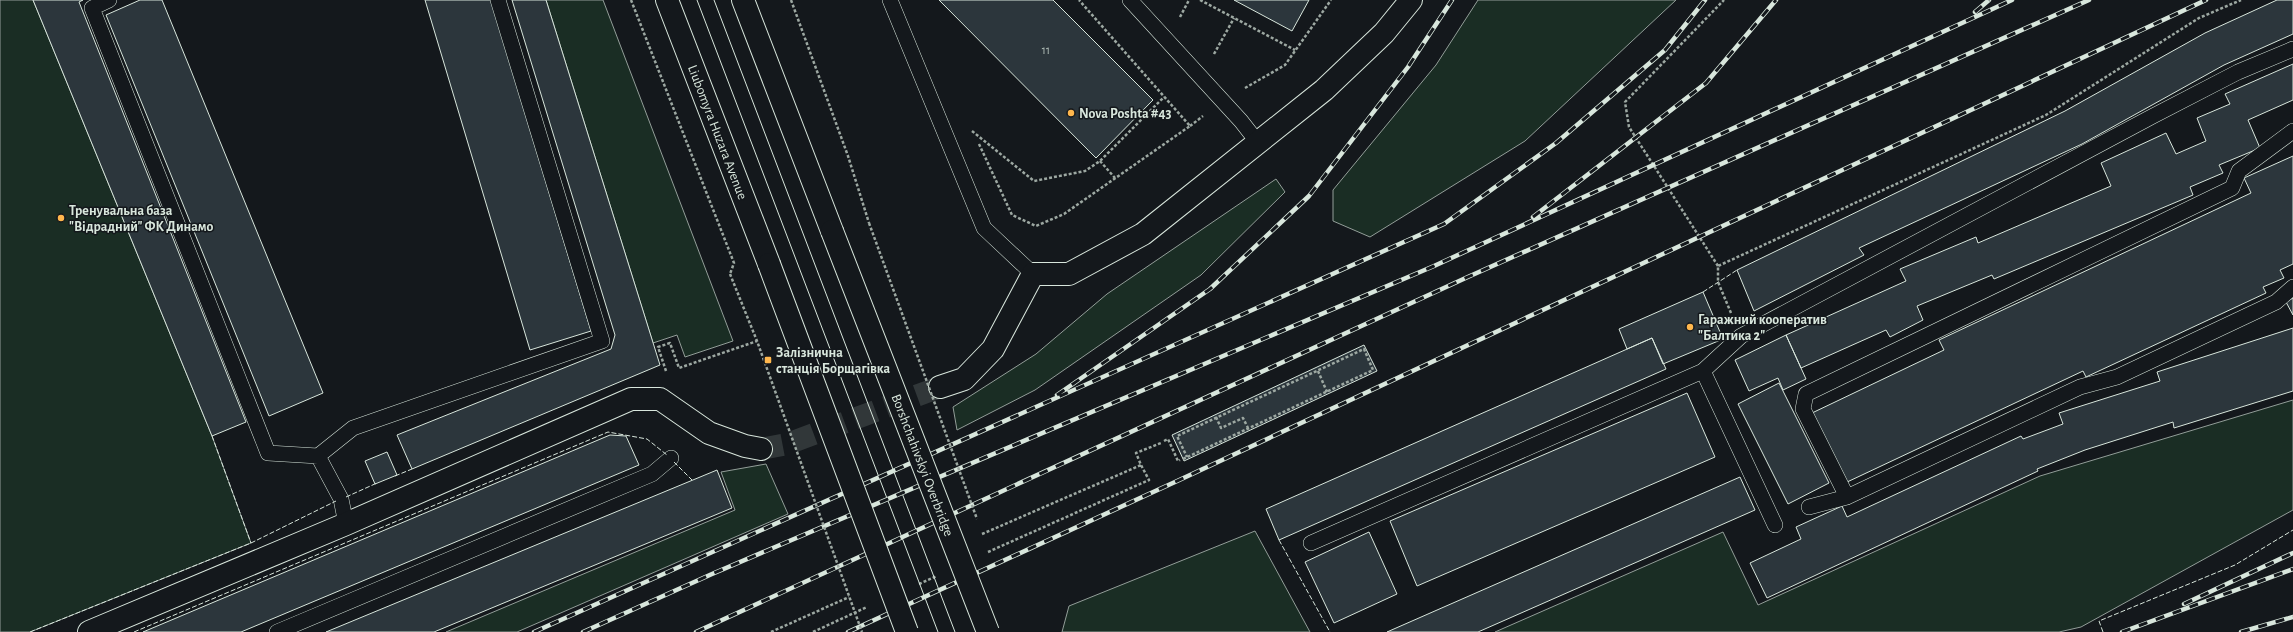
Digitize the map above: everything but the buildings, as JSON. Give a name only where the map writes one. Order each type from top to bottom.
[{"type":"street","name":"Liubomyra Huzara Avenue","points":[[668,0],[907,632]]},
{"type":"street","name":"Borshchahivskyi Overbridge","points":[[743,0],[988,632]]},
{"type":"street","points":[[940,387],[964,379],[993,349],[1033,274],[1068,274],[1143,234],[1259,144],[1324,90],[1384,33],[1411,0]]},
{"type":"street","points":[[89,632],[346,524],[631,399],[660,398],[709,433],[745,446],[761,448]]},
{"type":"lane","points":[[108,0],[92,8],[268,453],[318,456],[353,428],[602,341],[498,0]]},
{"type":"lane","points":[[890,0],[984,228],[1033,274]]},
{"type":"lane","points":[[1130,0],[1241,121],[1259,144]]},
{"type":"lane","points":[[1311,543],[1703,371],[1741,336],[2153,116],[2238,72],[2293,49]]},
{"type":"lane","points":[[1847,497],[1803,409],[1806,394],[2232,188],[2239,171],[2293,130]]},
{"type":"lane","points":[[1809,507],[1847,497],[2080,387],[2117,377],[2161,357],[2276,302],[2293,287]]},
{"type":"lane","points":[[1703,371],[1775,525]]},
{"type":"lane","points":[[318,456],[341,499],[346,524]]},
{"type":"lane","points":[[277,632],[652,474],[671,458]]},
{"type":"path","points":[[631,0],[734,263],[730,274],[757,341],[862,632]]},
{"type":"path","points":[[792,0],[848,156],[869,223],[985,541]]},
{"type":"path","points":[[1079,0],[1190,126],[1064,214],[1036,226],[1012,215],[972,130],[1034,181],[1085,171],[1100,161],[1164,97]]},
{"type":"path","points":[[1178,21],[1189,0]]},
{"type":"path","points":[[1200,0],[1295,50]]},
{"type":"path","points":[[1241,90],[1285,65],[1331,0]]},
{"type":"path","points":[[1724,0],[1626,102],[1629,128],[1718,266],[1718,282],[1741,336]]},
{"type":"path","points":[[1718,266],[2046,115],[2199,18],[2241,0]]},
{"type":"path","points":[[1212,58],[1234,18]]},
{"type":"path","points":[[1100,161],[1115,178]]},
{"type":"path","points":[[666,371],[658,347],[670,343],[679,368],[757,341]]},
{"type":"path","points":[[1164,441],[1168,439],[1178,461],[1187,457],[1373,370],[1364,349],[1177,436],[1187,457]]},
{"type":"path","points":[[1318,371],[1327,392]]},
{"type":"path","points":[[1216,417],[1221,428],[1243,418],[1248,428]]},
{"type":"path","points":[[982,534],[1141,465],[1136,453],[1161,443]]},
{"type":"path","points":[[988,548],[990,555]]},
{"type":"path","points":[[771,632],[849,596]]},
{"type":"green space","name":"Тренувальна база \"Відрадний\" ФК Динамо","points":[[0,0],[33,0],[212,436],[251,543],[30,632],[0,632]]},
{"type":"green space","points":[[546,0],[603,0],[733,341],[685,357],[677,335],[653,343]]},
{"type":"green space","points":[[1478,0],[1676,0],[1525,141],[1370,237],[1333,221],[1333,190],[1436,65]]},
{"type":"green space","points":[[1276,179],[1285,192],[1201,275],[1035,390],[957,430],[953,407],[1036,354],[1107,294]]},
{"type":"green space","points":[[2293,400],[2293,510],[2081,627],[2059,632],[1495,632],[1723,532],[1758,605],[2040,476]]},
{"type":"green space","points":[[766,464],[788,514],[517,632],[446,632],[735,510],[721,472]]},
{"type":"green space","points":[[1255,531],[1310,632],[1062,632],[1069,606]]},
{"type":"tunnel","points":[[761,449],[787,444],[940,387]]},
{"type":"tram line","points":[[697,0],[938,632]]},
{"type":"tram line","points":[[714,0],[955,632]]},
{"type":"railway","points":[[1057,395],[1210,289],[1309,196],[1408,67],[1452,0]]},
{"type":"railway","points":[[534,632],[1444,224],[1556,143],[1665,50],[1705,0]]},
{"type":"railway","points":[[1533,217],[1706,83],[1776,0]]},
{"type":"railway","points":[[1975,12],[1989,0]]},
{"type":"railway","points":[[583,632],[712,574],[1434,266],[2012,0]]},
{"type":"railway","points":[[696,632],[1470,276],[2089,0]]},
{"type":"railway","points":[[848,632],[1175,482],[2206,0]]},
{"type":"railway","points":[[2184,604],[2293,553]]},
{"type":"railway","points":[[2122,632],[2293,569]]},
{"type":"railway","points":[[2241,632],[2293,617]]},
{"type":"fence","points":[[1703,292],[1737,270]]},
{"type":"fence","points":[[134,632],[608,432],[647,439],[667,455]]},
{"type":"fence","points":[[212,436],[251,543]]},
{"type":"fence","points":[[674,462],[692,480]]},
{"type":"fence","points":[[395,476],[412,469]]},
{"type":"fence","points":[[346,497],[377,483]]},
{"type":"fence","points":[[30,632],[251,543],[336,501]]},
{"type":"fence","points":[[2103,632],[2099,621],[2235,565],[2293,530]]},
{"type":"fence","points":[[1279,540],[1330,632]]},
{"type":"place","name":"Nova Poshta #43","points":[[1071,113]]},
{"type":"place","name":"Тренувальна база \"Відрадний\" ФК Динамо","points":[[61,218]]},
{"type":"place","name":"Гаражний кооператив \"Балтика 2\"","points":[[1690,327]]},
{"type":"place","name":"Залізнична станція Борщагівка","points":[[768,360]]}]
